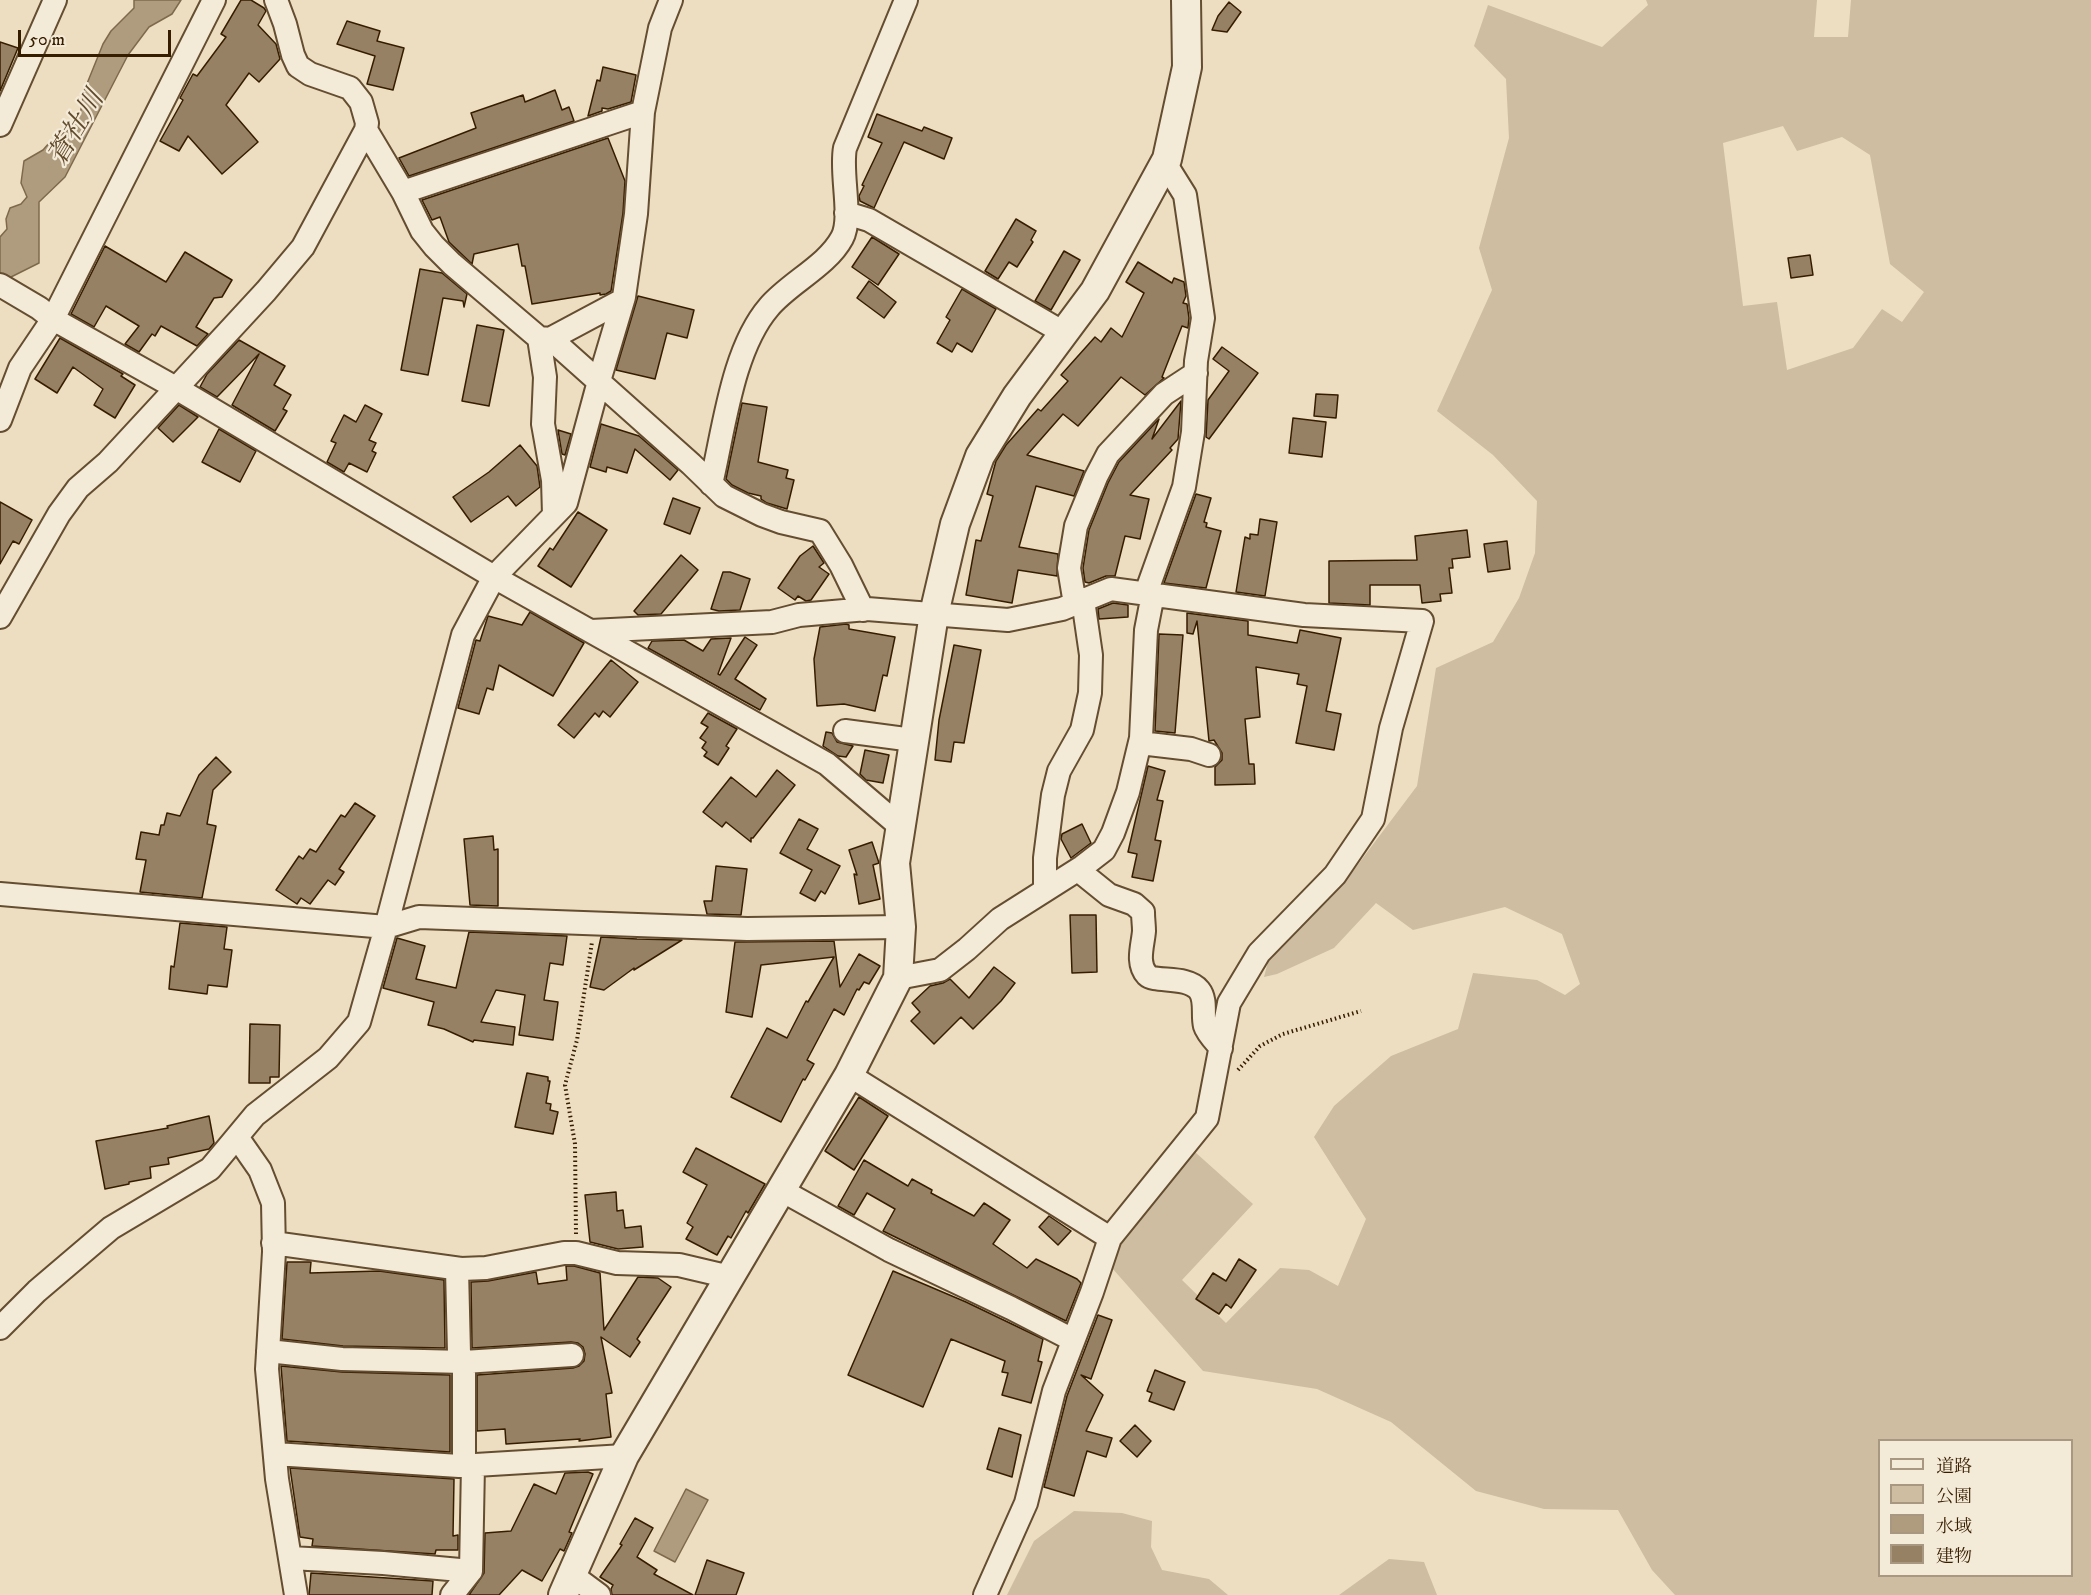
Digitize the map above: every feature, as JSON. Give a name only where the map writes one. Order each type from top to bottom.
[{"type":"street","points":[[0,125],[55,0]]},
{"type":"street","points":[[0,420],[20,368],[46,314],[214,0]]},
{"type":"street","points":[[0,617],[59,514],[78,488],[108,462],[266,291],[303,247],[366,130],[367,123],[362,102],[350,88],[310,74],[298,66],[276,0]]},
{"type":"street","points":[[0,1328],[37,1291],[111,1228],[210,1169],[255,1115],[328,1058],[359,1022],[463,635],[494,577],[566,503],[623,300],[636,214],[643,112],[660,28],[671,0]]},
{"type":"street","points":[[711,484],[733,382],[748,340],[768,308],[824,259],[842,238],[846,223],[843,159],[845,148],[906,0]]},
{"type":"street","points":[[599,1595],[568,1585],[624,1456],[849,1075],[898,978],[901,927],[895,863],[934,614],[955,524],[980,456],[1017,396],[1095,291],[1165,163],[1187,67],[1186,0]]},
{"type":"street","points":[[403,192],[643,112]]},
{"type":"street","points":[[366,130],[403,192],[422,231],[452,264],[599,381],[724,496],[781,522],[820,531],[841,565],[863,609]]},
{"type":"street","points":[[898,978],[940,970],[967,949],[1000,918],[1078,870],[1104,850],[1113,833],[1128,792],[1140,743],[1150,594],[1184,487],[1193,432],[1196,374],[1203,318],[1185,195],[1165,163]]},
{"type":"street","points":[[846,213],[869,220],[1064,333]]},
{"type":"street","points":[[0,285],[494,577],[827,764],[902,828]]},
{"type":"street","points":[[544,338],[623,300]]},
{"type":"street","points":[[544,338],[543,424],[553,480],[554,515]]},
{"type":"street","points":[[1045,890],[1045,858],[1053,795],[1059,771],[1082,730],[1090,693],[1091,655],[1069,568],[1076,526],[1108,454],[1164,394],[1196,374]]},
{"type":"street","points":[[591,631],[772,622],[799,615],[863,609],[1008,620],[1062,609],[1111,589],[1304,615],[1422,621],[1391,728],[1373,819],[1335,875],[1259,953],[1229,1003],[1207,1118],[1110,1238],[1054,1391],[1026,1503],[985,1595]]},
{"type":"street","points":[[845,731],[914,740]]},
{"type":"street","points":[[1140,743],[1191,749],[1209,755]]},
{"type":"street","points":[[1078,870],[1109,895],[1134,904],[1143,912],[1141,962],[1146,974],[1152,979],[1165,978],[1190,983],[1200,991],[1205,1027],[1221,1048]]},
{"type":"street","points":[[0,894],[386,927],[419,917],[747,928],[901,927]]},
{"type":"street","points":[[849,1075],[1110,1238]]},
{"type":"street","points":[[237,1137],[260,1170],[273,1203],[267,1370],[275,1454],[296,1595]]},
{"type":"street","points":[[781,1190],[889,1250],[1073,1340]]},
{"type":"street","points":[[273,1243],[456,1269],[486,1268],[564,1253],[576,1253],[617,1263],[679,1265],[730,1277]]},
{"type":"street","points":[[452,1595],[471,1571],[464,1362],[459,1353],[456,1269]]},
{"type":"street","points":[[268,1351],[342,1359],[464,1362],[572,1354]]},
{"type":"street","points":[[275,1454],[468,1465],[624,1456]]},
{"type":"street","points":[[290,1558],[471,1571]]},
{"type":"path","points":[[576,1253],[575,1144],[565,1085],[577,1040],[595,923]]},
{"type":"path","points":[[1215,1081],[1231,1078],[1260,1046],[1283,1035],[1361,1011]]},
{"type":"green space","points":[[1646,0],[1817,0],[1814,37],[1848,37],[1851,0],[2091,0],[2091,1595],[1675,1595],[1652,1570],[1618,1510],[1544,1509],[1476,1491],[1391,1422],[1317,1389],[1203,1371],[1112,1268],[1121,1238],[1195,1152],[1253,1204],[1182,1280],[1226,1323],[1280,1268],[1309,1270],[1338,1286],[1366,1219],[1314,1137],[1334,1106],[1391,1056],[1458,1029],[1473,973],[1537,980],[1565,995],[1580,984],[1562,934],[1505,907],[1413,930],[1376,903],[1334,948],[1277,974],[1264,977],[1269,958],[1344,883],[1417,786],[1436,668],[1493,642],[1519,598],[1535,553],[1537,501],[1493,455],[1437,411],[1492,290],[1479,248],[1509,138],[1506,79],[1474,46],[1488,5],[1602,47],[1648,5]],"holes":[[[1783,126],[1797,151],[1842,137],[1870,155],[1890,264],[1924,292],[1902,322],[1882,309],[1853,348],[1787,370],[1777,302],[1743,306],[1723,143]]]},
{"type":"green space","points":[[1074,1511],[1122,1513],[1152,1521],[1151,1547],[1162,1570],[1209,1579],[1228,1595],[1007,1595],[1034,1541]]},
{"type":"green space","points":[[1389,1559],[1424,1562],[1437,1595],[1339,1595]]},
{"type":"water","name":"蒼社川","points":[[134,0],[181,0],[172,14],[149,27],[128,55],[65,177],[39,202],[39,263],[5,280],[0,287],[0,237],[7,229],[6,219],[10,208],[21,204],[27,197],[21,183],[24,161],[43,150],[50,142],[71,128],[80,115],[84,91],[103,44],[111,31],[134,8]]},
{"type":"water","points":[[686,1489],[708,1500],[675,1562],[654,1551]]},
{"type":"building","points":[[241,0],[251,0],[266,11],[258,25],[276,44],[280,59],[259,82],[249,73],[226,105],[258,142],[222,174],[188,136],[179,151],[160,141],[183,100],[180,98],[193,74],[197,76],[226,37],[221,34]]},
{"type":"building","points":[[1229,2],[1241,12],[1227,32],[1212,30],[1218,16]]},
{"type":"building","points":[[347,21],[380,31],[377,41],[404,48],[393,90],[367,84],[375,56],[337,44]]},
{"type":"building","points":[[0,42],[18,48],[0,91]]},
{"type":"building","points":[[603,67],[636,75],[631,102],[608,109],[602,108],[602,111],[588,116],[597,80],[600,81]]},
{"type":"building","points":[[555,90],[562,110],[569,107],[574,121],[409,176],[399,158],[476,128],[471,113],[523,95],[525,102]]},
{"type":"building","points":[[877,114],[922,131],[924,127],[952,138],[944,159],[904,142],[874,208],[860,201],[859,196],[882,143],[868,137]]},
{"type":"building","points":[[608,138],[625,181],[623,213],[611,291],[606,294],[532,304],[525,266],[522,266],[518,244],[474,254],[472,264],[449,242],[440,217],[432,220],[422,200]]},
{"type":"building","points":[[1016,219],[1036,231],[1031,240],[1033,242],[1017,267],[1009,262],[998,279],[985,271]]},
{"type":"building","points":[[872,237],[899,254],[878,285],[852,267]]},
{"type":"building","points":[[105,246],[166,282],[185,252],[232,280],[222,297],[214,298],[196,327],[208,334],[197,346],[161,326],[155,336],[152,334],[139,352],[125,344],[139,326],[106,306],[94,327],[71,314]]},
{"type":"building","points":[[1064,251],[1080,260],[1051,310],[1035,301]]},
{"type":"building","points":[[1810,255],[1813,275],[1791,278],[1788,258]]},
{"type":"building","points":[[1138,262],[1172,283],[1174,278],[1184,282],[1186,296],[1183,303],[1187,304],[1188,328],[1182,326],[1162,377],[1164,378],[1145,395],[1121,377],[1078,426],[1063,414],[1027,455],[1084,471],[1074,496],[1036,486],[1019,547],[1058,554],[1057,576],[1018,570],[1012,603],[966,595],[976,540],[981,541],[993,496],[987,494],[996,461],[1006,445],[1038,409],[1041,411],[1068,381],[1061,375],[1095,337],[1101,342],[1111,328],[1122,337],[1144,293],[1126,282]]},
{"type":"building","points":[[420,269],[442,273],[467,294],[464,307],[463,301],[443,298],[428,375],[401,370]]},
{"type":"building","points":[[869,281],[896,302],[884,318],[857,298]]},
{"type":"building","points":[[962,289],[996,309],[972,352],[957,343],[952,352],[937,343],[950,320],[946,317]]},
{"type":"building","points":[[638,296],[694,310],[687,338],[667,333],[655,379],[616,370]]},
{"type":"building","points":[[477,325],[504,330],[489,406],[462,401]]},
{"type":"building","points":[[60,338],[123,374],[121,376],[135,385],[115,418],[94,405],[103,389],[73,367],[57,393],[35,379]]},
{"type":"building","points":[[239,340],[285,366],[274,385],[291,395],[283,409],[287,411],[275,431],[232,405],[259,354],[217,397],[200,387],[207,374]]},
{"type":"building","points":[[1222,347],[1258,373],[1209,439],[1206,437],[1208,400],[1229,371],[1213,359]]},
{"type":"building","points":[[1316,394],[1338,395],[1336,418],[1314,416]]},
{"type":"building","points":[[1181,401],[1178,439],[1170,448],[1172,450],[1130,495],[1149,499],[1140,539],[1125,536],[1115,576],[1085,582],[1083,568],[1089,530],[1119,462],[1159,419],[1152,439]]},
{"type":"building","points":[[742,403],[767,407],[758,462],[788,470],[786,478],[794,480],[787,509],[767,503],[761,499],[761,496],[748,493],[732,485],[726,479]]},
{"type":"building","points":[[179,405],[198,417],[173,442],[158,428]]},
{"type":"building","points":[[365,405],[382,414],[369,440],[376,443],[372,451],[376,453],[367,472],[349,463],[344,472],[327,462],[336,443],[331,441],[344,415],[356,422]]},
{"type":"building","points":[[1293,418],[1326,422],[1322,457],[1289,453]]},
{"type":"building","points":[[601,424],[639,436],[678,470],[670,480],[635,449],[627,473],[607,467],[606,472],[590,467]]},
{"type":"building","points":[[219,429],[256,451],[240,482],[202,462]]},
{"type":"building","points":[[558,430],[571,434],[565,455],[562,454]]},
{"type":"building","points":[[520,445],[537,466],[540,487],[516,506],[508,496],[471,522],[453,497],[489,472]]},
{"type":"building","points":[[1196,494],[1211,498],[1204,522],[1207,523],[1206,527],[1221,531],[1206,588],[1164,583]]},
{"type":"building","points":[[673,498],[700,508],[690,534],[664,524]]},
{"type":"building","points":[[0,502],[32,520],[19,544],[13,541],[0,564]]},
{"type":"building","points":[[578,512],[607,530],[571,587],[538,566],[550,548],[553,550]]},
{"type":"building","points":[[1260,519],[1277,522],[1265,596],[1236,592],[1245,537],[1250,539],[1250,534],[1258,535]]},
{"type":"building","points":[[1467,530],[1470,557],[1452,559],[1453,568],[1449,568],[1452,593],[1440,594],[1441,601],[1422,603],[1420,585],[1370,585],[1370,605],[1329,603],[1329,561],[1417,560],[1415,536]]},
{"type":"building","points":[[1507,541],[1510,569],[1488,572],[1484,544]]},
{"type":"building","points":[[813,546],[824,563],[819,567],[829,574],[811,600],[806,601],[798,596],[795,600],[778,588],[800,556]]},
{"type":"building","points":[[681,555],[698,570],[661,614],[638,615],[634,611]]},
{"type":"building","points":[[723,572],[750,579],[740,610],[711,609]]},
{"type":"building","points":[[1113,603],[1128,605],[1128,617],[1099,619],[1098,609]]},
{"type":"building","points":[[530,612],[584,643],[553,696],[499,665],[493,690],[487,688],[479,714],[458,708],[476,640],[480,641],[488,616],[522,625]]},
{"type":"building","points":[[1187,613],[1248,621],[1248,635],[1297,643],[1300,630],[1341,638],[1326,711],[1341,714],[1334,750],[1296,743],[1307,686],[1297,684],[1299,674],[1256,667],[1260,717],[1245,719],[1249,764],[1254,764],[1255,784],[1215,785],[1215,767],[1222,760],[1222,753],[1214,740],[1209,741],[1197,621],[1193,634],[1187,633]]},
{"type":"building","points":[[849,625],[849,629],[895,637],[887,676],[883,675],[875,711],[844,704],[817,706],[814,659],[820,627]]},
{"type":"building","points":[[1159,634],[1183,635],[1175,733],[1155,731]]},
{"type":"building","points":[[745,637],[757,645],[735,679],[766,699],[760,710],[648,648],[652,641],[684,640],[703,651],[711,639],[731,638],[718,674],[720,675]]},
{"type":"building","points":[[954,645],[981,650],[964,743],[954,742],[951,762],[935,760],[939,720]]},
{"type":"building","points":[[611,660],[638,682],[610,717],[603,711],[599,717],[595,713],[574,738],[558,725]]},
{"type":"building","points":[[708,713],[737,729],[718,765],[704,756],[707,752],[702,748],[706,742],[700,738],[708,727],[701,723]]},
{"type":"building","points":[[826,732],[832,733],[837,742],[853,746],[846,757],[838,756],[823,746]]},
{"type":"building","points":[[865,750],[889,755],[883,783],[866,780],[860,774]]},
{"type":"building","points":[[216,757],[231,772],[213,790],[207,824],[216,826],[202,898],[140,892],[146,860],[136,859],[141,832],[159,835],[167,813],[180,816],[199,775]]},
{"type":"building","points":[[1148,766],[1165,771],[1157,800],[1163,801],[1155,840],[1161,841],[1153,881],[1132,877],[1137,854],[1128,852]]},
{"type":"building","points":[[777,770],[795,785],[751,838],[751,842],[726,822],[722,827],[703,812],[731,777],[756,797]]},
{"type":"building","points":[[355,803],[375,816],[339,869],[344,872],[335,885],[328,880],[310,904],[301,898],[297,904],[276,890],[299,856],[303,859],[310,849],[316,852],[341,815],[345,817]]},
{"type":"building","points":[[799,819],[818,829],[807,849],[840,866],[825,894],[821,891],[815,901],[800,893],[812,870],[780,853]]},
{"type":"building","points":[[1082,824],[1091,843],[1071,858],[1061,839],[1062,834]]},
{"type":"building","points":[[493,836],[494,850],[498,849],[498,906],[470,905],[464,839]]},
{"type":"building","points":[[872,842],[879,863],[873,865],[880,899],[859,904],[854,874],[857,875],[849,850]]},
{"type":"building","points":[[716,866],[747,869],[741,915],[707,914],[704,901],[712,901]]},
{"type":"building","points":[[1070,915],[1096,915],[1097,972],[1072,973]]},
{"type":"building","points":[[180,923],[227,927],[224,949],[232,950],[227,987],[208,985],[207,994],[169,989],[171,966],[174,967]]},
{"type":"building","points":[[469,932],[567,936],[563,965],[550,963],[544,1000],[558,1002],[553,1040],[519,1035],[525,995],[496,990],[481,1022],[515,1027],[513,1045],[474,1040],[473,1042],[444,1029],[428,1025],[434,1002],[383,988],[397,938],[425,946],[416,979],[456,988]]},
{"type":"building","points":[[601,937],[682,940],[634,970],[634,968],[604,990],[590,987]]},
{"type":"building","points":[[834,941],[840,987],[859,954],[880,966],[869,984],[864,982],[859,990],[857,989],[844,1015],[834,1009],[807,1060],[814,1064],[805,1080],[803,1079],[781,1122],[731,1097],[767,1028],[787,1038],[806,1001],[808,1002],[834,957],[761,965],[752,1017],[726,1012],[735,942]]},
{"type":"building","points":[[994,967],[1015,983],[973,1029],[961,1017],[934,1044],[911,1021],[920,1012],[912,1003],[930,986],[950,979],[969,998]]},
{"type":"building","points":[[250,1024],[280,1025],[279,1077],[270,1077],[270,1083],[249,1083]]},
{"type":"building","points":[[527,1073],[548,1077],[550,1081],[546,1103],[551,1104],[550,1110],[558,1112],[553,1134],[515,1127]]},
{"type":"building","points":[[859,1097],[888,1116],[854,1170],[825,1151]]},
{"type":"building","points":[[209,1116],[214,1143],[209,1149],[168,1158],[169,1164],[150,1167],[151,1178],[105,1189],[96,1141],[168,1128],[167,1126]]},
{"type":"building","points":[[696,1148],[765,1184],[748,1213],[746,1211],[731,1238],[728,1236],[717,1255],[686,1239],[693,1227],[687,1223],[707,1185],[683,1172]]},
{"type":"building","points":[[864,1160],[908,1186],[912,1179],[932,1190],[931,1193],[974,1216],[984,1203],[1010,1220],[993,1244],[1027,1268],[1036,1259],[1081,1283],[1066,1321],[883,1231],[895,1209],[867,1193],[854,1215],[838,1206]]},
{"type":"building","points":[[616,1192],[617,1211],[623,1210],[625,1228],[641,1226],[643,1247],[618,1249],[590,1242],[585,1195]]},
{"type":"building","points":[[1049,1216],[1071,1231],[1058,1245],[1039,1227]]},
{"type":"building","points":[[1239,1259],[1256,1270],[1231,1308],[1226,1304],[1219,1314],[1196,1299],[1213,1273],[1226,1281]]},
{"type":"building","points":[[287,1262],[311,1262],[310,1273],[379,1271],[444,1280],[445,1348],[343,1346],[282,1339]]},
{"type":"building","points":[[566,1266],[600,1273],[604,1330],[638,1277],[658,1278],[671,1287],[637,1339],[640,1342],[630,1357],[601,1337],[612,1393],[606,1394],[611,1437],[579,1441],[580,1439],[506,1444],[505,1429],[477,1431],[477,1375],[573,1368],[584,1361],[585,1354],[583,1347],[571,1342],[472,1348],[471,1282],[536,1272],[538,1284],[567,1280]]},
{"type":"building","points":[[893,1271],[966,1302],[1043,1339],[1038,1361],[1042,1362],[1031,1403],[1002,1395],[1008,1373],[1002,1372],[1005,1361],[951,1339],[923,1407],[848,1375]]},
{"type":"building","points":[[1098,1315],[1112,1320],[1091,1379],[1081,1375],[1103,1395],[1086,1431],[1112,1438],[1106,1457],[1087,1451],[1074,1496],[1044,1487],[1067,1396]]},
{"type":"building","points":[[281,1366],[342,1372],[450,1375],[450,1452],[287,1441]]},
{"type":"building","points":[[1155,1370],[1185,1382],[1174,1410],[1149,1401],[1152,1393],[1147,1391]]},
{"type":"building","points":[[1135,1425],[1151,1441],[1137,1457],[1120,1441]]},
{"type":"building","points":[[999,1428],[1021,1435],[1012,1477],[987,1469]]},
{"type":"building","points":[[290,1468],[454,1479],[453,1536],[458,1535],[458,1550],[436,1550],[435,1554],[312,1546],[313,1539],[300,1537]]},
{"type":"building","points":[[588,1472],[593,1474],[569,1532],[572,1533],[564,1551],[560,1549],[542,1581],[522,1570],[499,1595],[469,1595],[484,1573],[485,1533],[511,1531],[534,1484],[556,1494],[565,1473]]},
{"type":"building","points":[[635,1518],[653,1528],[637,1557],[657,1570],[654,1574],[693,1595],[612,1595],[613,1585],[600,1577],[622,1545],[620,1544]]},
{"type":"building","points":[[707,1560],[744,1573],[736,1595],[695,1595]]},
{"type":"building","points":[[311,1573],[433,1581],[432,1595],[309,1595]]}]
